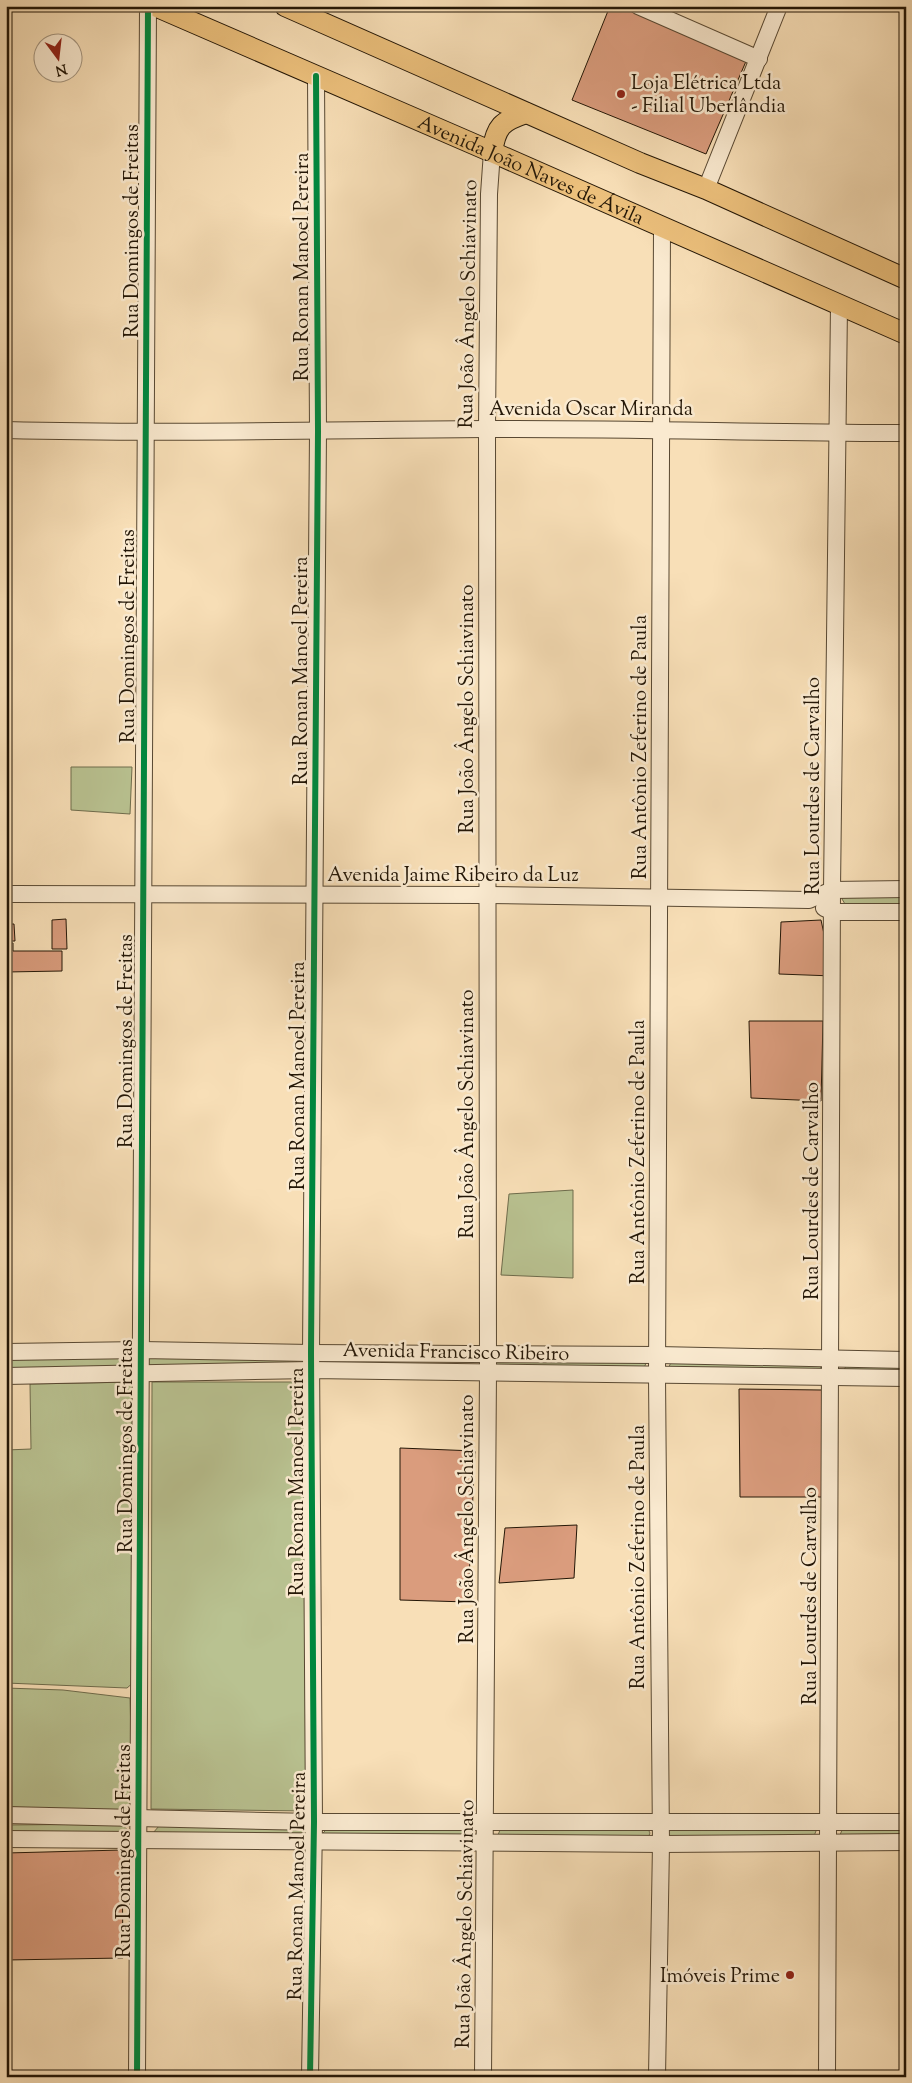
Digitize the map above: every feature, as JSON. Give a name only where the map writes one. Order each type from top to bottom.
[{"type":"main road","name":"Avenida João Naves de Ávila","points":[[154,6],[906,334]]},
{"type":"main road","points":[[285,6],[526,113],[706,189],[906,279]]},
{"type":"main road","points":[[492,152],[494,136],[503,123],[526,113]]},
{"type":"street","name":"Rua Domingos de Freitas","points":[[137,2077],[140,1838],[142,895],[148,6]]},
{"type":"street","points":[[638,6],[759,59]]},
{"type":"street","points":[[706,189],[779,6]]},
{"type":"street","name":"Rua Ronan Manoel Pereira","points":[[310,2077],[314,1842],[311,1353],[318,431],[316,76]]},
{"type":"street","name":"Rua João Ângelo Schiavinato","points":[[483,2077],[488,1371],[487,429],[489,194],[492,152]]},
{"type":"street","name":"Rua Antônio Zeferino de Paula","points":[[657,2077],[660,1844],[657,1376],[662,228]]},
{"type":"street","name":"Rua Lourdes de Carvalho","points":[[827,2077],[832,1379],[832,890],[839,305]]},
{"type":"street","name":"Avenida Oscar Miranda","points":[[6,430],[145,433],[662,429],[906,433]]},
{"type":"street","name":"Avenida Jaime Ribeiro da Luz","points":[[6,894],[487,895],[809,900],[832,890],[906,889]]},
{"type":"street","name":"Avenida Jaime Ribeiro da Luz","points":[[809,900],[833,912],[906,912]]},
{"type":"street","name":"Avenida Francisco Ribeiro","points":[[6,1352],[141,1350],[311,1353],[488,1353],[906,1360]]},
{"type":"street","points":[[45,1351],[45,1375]]},
{"type":"street","name":"Avenida Francisco Ribeiro","points":[[6,1376],[311,1370],[488,1371],[832,1379],[906,1378]]},
{"type":"street","points":[[6,1815],[314,1822],[906,1822]]},
{"type":"street","points":[[6,1839],[140,1838],[314,1842],[660,1844],[829,1841],[906,1842]]},
{"type":"green space","points":[[71,767],[132,767],[130,814],[71,810]]},
{"type":"green space","points":[[906,893],[906,907],[845,904],[842,899],[844,895]]},
{"type":"green space","points":[[573,1190],[573,1278],[501,1275],[509,1194]]},
{"type":"green space","points":[[6,1357],[119,1357],[126,1364],[124,1368],[6,1371]]},
{"type":"green space","points":[[151,1357],[295,1358],[297,1363],[148,1368],[147,1359]]},
{"type":"green space","points":[[644,1360],[646,1363],[644,1368],[494,1367],[496,1362]]},
{"type":"green space","points":[[671,1362],[819,1363],[821,1368],[819,1372],[672,1370],[669,1367]]},
{"type":"green space","points":[[906,1364],[906,1377],[844,1370],[846,1366]]},
{"type":"green space","points":[[135,1382],[134,1682],[127,1688],[6,1683],[6,1450],[31,1449],[30,1384]]},
{"type":"green space","points":[[152,1382],[303,1382],[307,1811],[151,1809]]},
{"type":"green space","points":[[6,1688],[63,1690],[130,1698],[133,1811],[6,1807]]},
{"type":"green space","points":[[121,1824],[128,1830],[126,1835],[6,1838],[6,1825]]},
{"type":"green space","points":[[159,1826],[302,1828],[305,1832],[303,1836],[153,1833]]},
{"type":"green space","points":[[906,1827],[906,1841],[840,1835],[842,1830]]},
{"type":"green space","points":[[328,1828],[471,1829],[474,1834],[472,1838],[322,1834]]},
{"type":"green space","points":[[813,1828],[816,1831],[814,1836],[670,1839],[666,1829]]},
{"type":"green space","points":[[648,1829],[650,1833],[648,1838],[498,1835],[500,1830]]},
{"type":"building","points":[[610,6],[624,6],[747,59],[706,154],[572,100]]},
{"type":"building","points":[[66,919],[67,949],[52,949],[52,920]]},
{"type":"building","points":[[821,920],[833,976],[779,974],[781,922]]},
{"type":"building","points":[[6,924],[14,924],[15,941],[6,941]]},
{"type":"building","points":[[6,943],[13,943],[13,951],[62,951],[62,971],[6,972]]},
{"type":"building","points":[[749,1021],[823,1021],[821,1101],[751,1098]]},
{"type":"building","points":[[739,1389],[822,1390],[822,1497],[740,1497]]},
{"type":"building","points":[[400,1448],[475,1451],[468,1602],[400,1600]]},
{"type":"building","points":[[577,1525],[574,1578],[499,1583],[505,1528]]},
{"type":"building","points":[[122,1850],[123,1958],[6,1960],[6,1853]]},
{"type":"cycle path","points":[[137,2077],[148,6]]},
{"type":"cycle path","points":[[310,2077],[314,1822],[311,1353],[318,431],[316,76]]},
{"type":"place","name":"Loja Elétrica Ltda - Filial Uberlândia","points":[[621,94]]},
{"type":"place","name":"Imóveis Prime","points":[[790,1975]]}]
